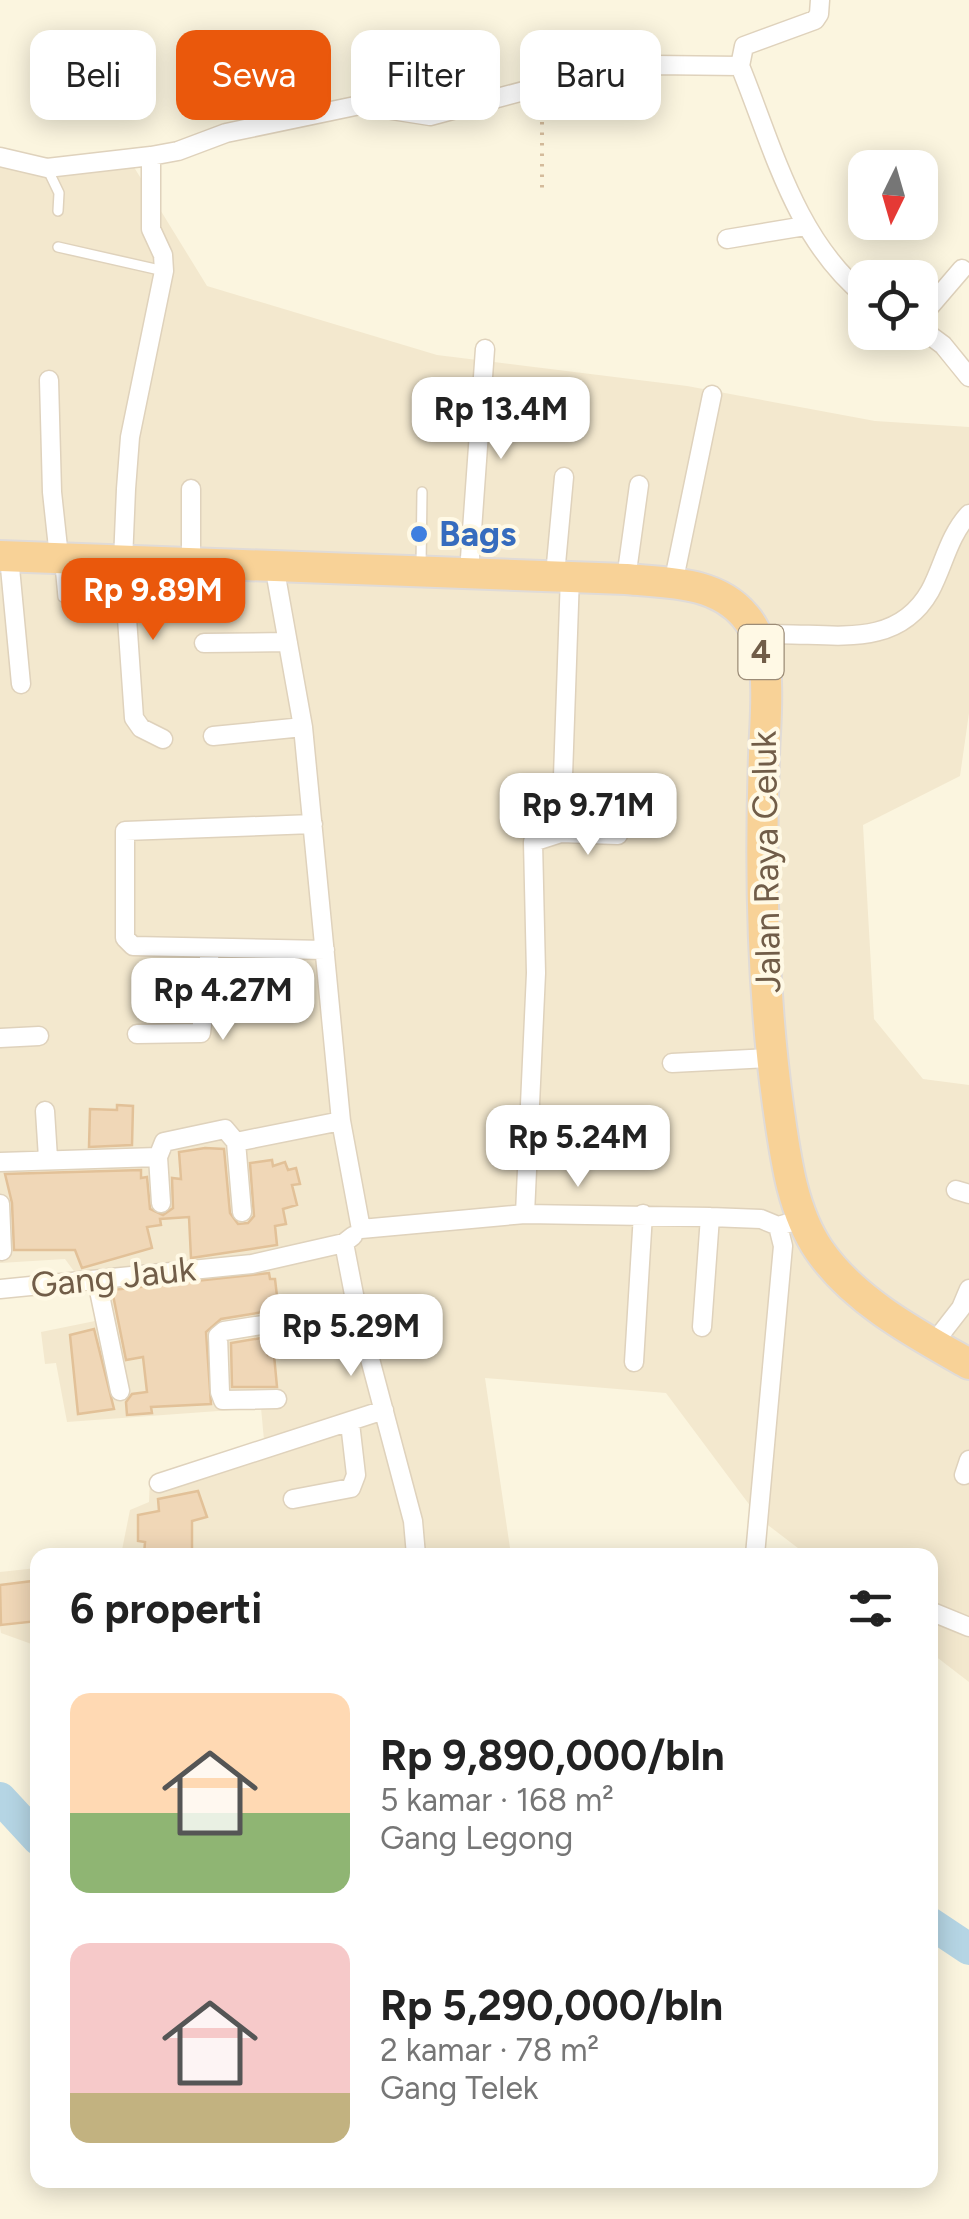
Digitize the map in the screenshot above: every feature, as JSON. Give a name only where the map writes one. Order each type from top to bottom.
[{"type":"highway","name":"4","points":[[4,556],[191,564],[421,562],[470,572],[626,579],[709,590],[730,601],[758,635]]},
{"type":"highway","name":"Jalan Raya Celuk","points":[[758,635],[764,667],[760,871],[771,1058],[784,1144],[790,1222],[865,1298],[969,1364]]},
{"type":"street","points":[[820,0],[820,14],[814,20],[744,46],[740,66],[804,226],[848,282]]},
{"type":"street","points":[[661,66],[740,66]]},
{"type":"street","points":[[0,156],[46,168],[151,156],[178,151],[226,133],[360,105],[430,116],[520,93]]},
{"type":"street","points":[[151,156],[152,236],[164,264],[161,301],[130,436],[123,561],[134,718],[141,728],[164,738]]},
{"type":"street","points":[[727,239],[804,226]]},
{"type":"street","points":[[938,297],[962,268]]},
{"type":"street","points":[[938,341],[969,377]]},
{"type":"street","points":[[470,572],[485,350]]},
{"type":"street","points":[[50,380],[52,492],[59,557]]},
{"type":"street","points":[[673,584],[712,395]]},
{"type":"street","points":[[561,833],[564,477]]},
{"type":"street","points":[[626,579],[639,485]]},
{"type":"street","points":[[191,488],[191,564]]},
{"type":"street","points":[[758,635],[866,635],[896,628],[927,595],[967,520]]},
{"type":"street","points":[[4,556],[22,684]]},
{"type":"street","points":[[274,565],[303,728],[341,1120],[361,1230]]},
{"type":"street","points":[[204,643],[288,642]]},
{"type":"street","points":[[213,736],[303,728]]},
{"type":"street","points":[[312,824],[125,831],[127,944],[325,950]]},
{"type":"street","points":[[525,1214],[536,973],[532,844],[561,833],[618,835]]},
{"type":"street","points":[[137,1034],[201,1033],[210,949]]},
{"type":"street","points":[[0,1038],[38,1036]]},
{"type":"street","points":[[672,1063],[771,1058]]},
{"type":"street","points":[[45,1111],[48,1158]]},
{"type":"street","points":[[236,1142],[341,1120]]},
{"type":"street","points":[[162,1203],[158,1157],[168,1140],[222,1129],[230,1132],[236,1142],[242,1212]]},
{"type":"street","points":[[0,1162],[158,1157]]},
{"type":"street","points":[[0,1204],[2,1251]]},
{"type":"street","points":[[415,1548],[413,1521],[344,1243],[361,1230],[525,1214],[643,1214],[790,1222],[783,1246],[757,1548]]},
{"type":"street","points":[[634,1362],[643,1214]]},
{"type":"street","points":[[702,1327],[710,1216]]},
{"type":"street","name":"Gang Jauk","points":[[0,1288],[252,1264],[344,1243]]},
{"type":"street","points":[[98,1281],[120,1392]]},
{"type":"street","points":[[933,1344],[961,1308],[969,1289]]},
{"type":"street","points":[[276,1399],[224,1400],[220,1392],[218,1336],[224,1331],[358,1310]]},
{"type":"street","points":[[159,1483],[384,1410]]},
{"type":"street","points":[[293,1499],[350,1488],[356,1474],[350,1424]]},
{"type":"street","points":[[938,1614],[969,1628]]},
{"type":"lane","points":[[46,168],[59,192],[58,211]]},
{"type":"lane","points":[[58,247],[164,264]]},
{"type":"lane","points":[[421,562],[422,492]]},
{"type":"lane","points":[[59,557],[63,597]]},
{"type":"path","points":[[542,120],[542,191]]},
{"type":"shaded area","points":[[129,159],[207,286],[437,355],[687,386],[875,421],[969,427],[969,713],[960,776],[863,825],[874,1019],[923,1079],[969,1085],[969,1682],[938,1658],[938,1548],[798,1548],[760,1519],[666,1393],[485,1378],[510,1548],[122,1548],[130,1510],[149,1502],[150,1479],[264,1440],[261,1408],[67,1422],[56,1363],[45,1364],[41,1332],[95,1321],[87,1274],[76,1274],[65,1259],[0,1263],[0,163]]},
{"type":"shaded area","points":[[30,1569],[30,1643],[1,1633],[0,1572]]},
{"type":"building","points":[[117,1105],[133,1106],[132,1145],[89,1147],[90,1109],[117,1110]]},
{"type":"building","points":[[224,1149],[230,1213],[238,1224],[248,1223],[254,1216],[250,1163],[272,1160],[273,1166],[285,1162],[288,1170],[296,1168],[300,1184],[292,1185],[297,1205],[283,1209],[286,1224],[275,1226],[277,1245],[191,1258],[189,1217],[160,1219],[161,1225],[147,1227],[152,1248],[82,1268],[75,1250],[14,1250],[12,1203],[5,1174],[141,1170],[141,1178],[147,1177],[150,1209],[163,1215],[173,1208],[172,1178],[181,1179],[179,1152]]},
{"type":"building","points":[[269,1273],[270,1279],[275,1279],[278,1305],[263,1307],[263,1312],[221,1319],[206,1332],[211,1404],[151,1407],[152,1413],[127,1415],[126,1402],[132,1394],[147,1392],[143,1357],[126,1360],[112,1290]]},
{"type":"building","points":[[94,1329],[114,1409],[78,1414],[70,1335]]},
{"type":"building","points":[[267,1337],[268,1355],[274,1355],[277,1387],[232,1387],[231,1343]]},
{"type":"building","points":[[198,1491],[207,1517],[192,1521],[192,1548],[145,1548],[145,1542],[138,1541],[138,1515],[159,1511],[158,1499]]},
{"type":"building","points":[[30,1581],[30,1622],[1,1625],[0,1585]]},
{"type":"waterway","points":[[0,1798],[30,1830]]},
{"type":"waterway","points":[[938,1928],[969,1949]]},
{"type":"place","name":"Bags","points":[[419,534]]}]
